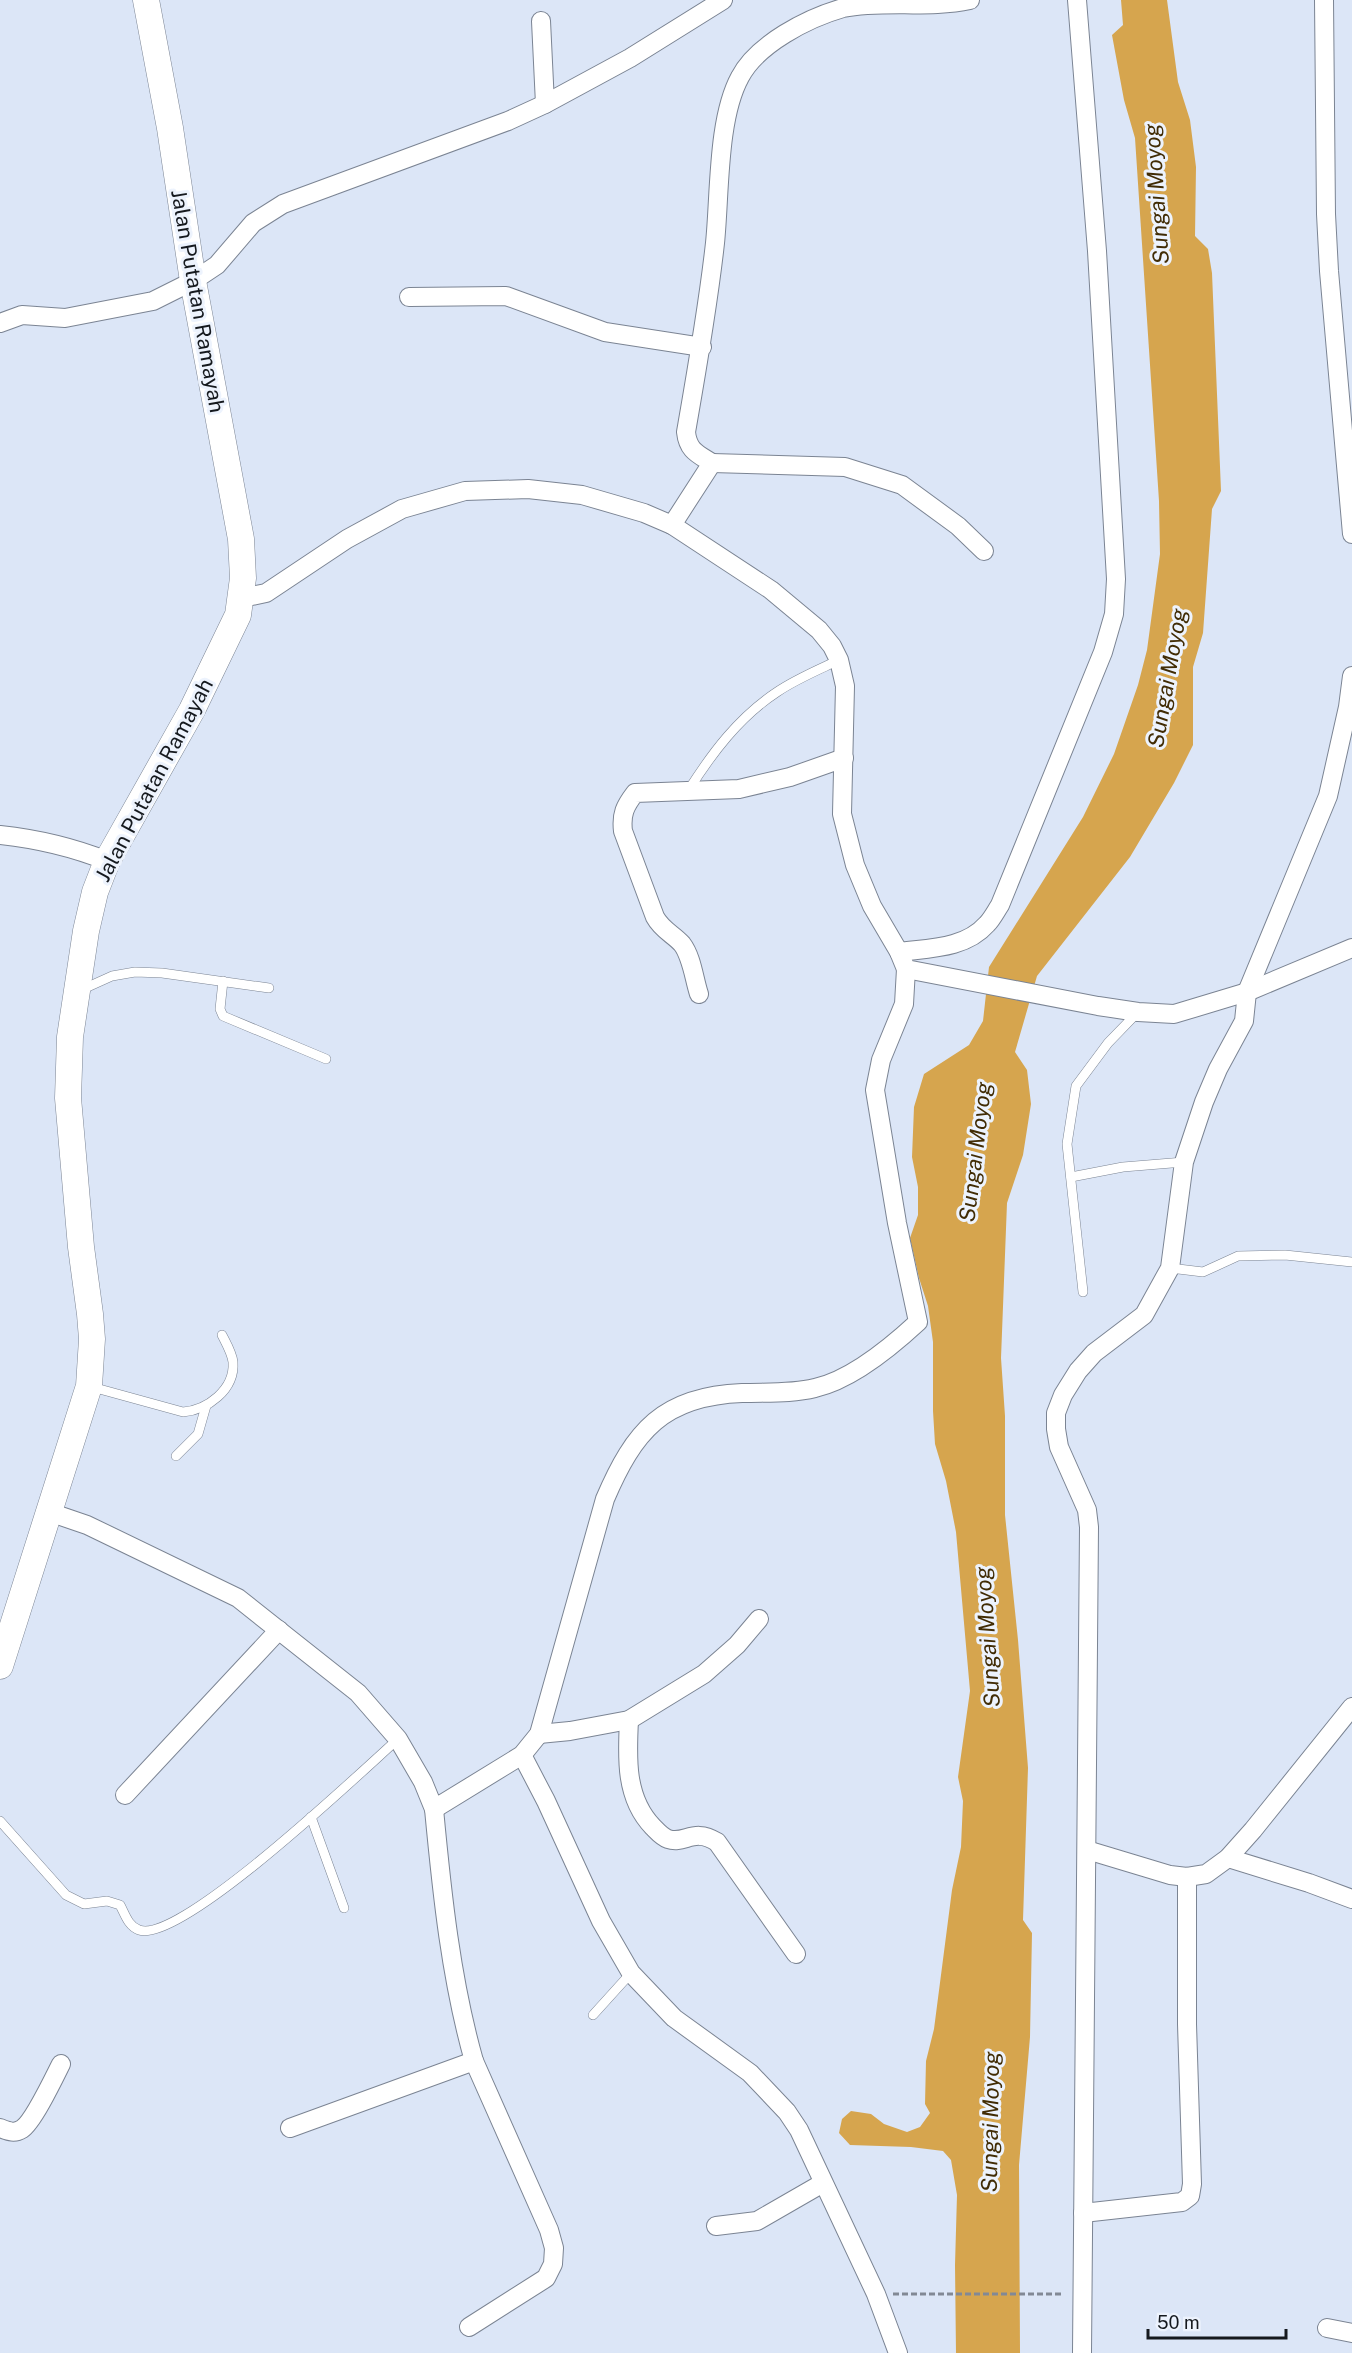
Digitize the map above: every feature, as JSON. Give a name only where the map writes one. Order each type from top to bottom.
[{"type":"main road","name":"Jalan Putatan Ramayah","points":[[0,1666],[89,1386],[92,1339],[81,1247],[68,1098],[70,1037],[86,931],[95,892],[107,861],[230,635],[242,598],[241,539],[193,281],[170,128],[146,0]]},
{"type":"street","points":[[0,323],[22,315],[65,318],[153,301],[193,281],[217,265],[253,224],[283,204],[508,121],[545,104],[630,58],[723,0]]},
{"type":"street","points":[[970,0],[949,3],[868,2],[843,8],[825,14],[772,42],[752,58],[739,78],[729,106],[702,347],[686,432],[687,443],[694,451],[712,463],[845,467],[902,485],[957,526],[984,551]]},
{"type":"street","points":[[899,952],[951,945],[968,939],[986,926],[1000,905],[1103,652],[1114,614],[1115,568],[1097,251],[1077,0]]},
{"type":"street","points":[[1324,0],[1326,214],[1352,534]]},
{"type":"street","points":[[541,21],[545,104]]},
{"type":"street","points":[[409,297],[506,296],[605,332],[702,347]]},
{"type":"street","points":[[672,525],[712,463]]},
{"type":"street","points":[[242,598],[266,593],[347,539],[402,509],[465,491],[528,489],[582,495],[644,513],[672,525],[771,590],[819,630],[832,646],[839,660],[845,686],[842,814],[855,865],[872,906],[899,952],[906,969],[904,1004],[880,1060],[875,1090],[897,1223],[918,1322],[873,1358],[818,1388],[796,1392],[718,1394],[688,1403],[662,1415],[638,1436],[621,1463],[605,1499],[538,1734],[522,1755],[434,1809]]},
{"type":"street","points":[[1082,2353],[1089,1527],[1087,1510],[1059,1447],[1056,1413],[1063,1395],[1078,1371],[1094,1353],[1144,1316],[1170,1268],[1184,1162],[1204,1102],[1218,1069],[1244,1021],[1247,992],[1328,796],[1348,707],[1352,676]]},
{"type":"street","points":[[699,994],[685,948],[660,926],[655,917],[623,831],[622,817],[625,806],[635,793],[740,789],[790,777],[844,758]]},
{"type":"street","points":[[0,835],[32,838],[79,850],[107,861]]},
{"type":"street","points":[[906,969],[1098,1006],[1174,1014],[1247,992],[1352,948]]},
{"type":"street","points":[[49,1512],[87,1525],[237,1598],[358,1693],[398,1739],[423,1782],[434,1809],[440,1870],[465,2031],[474,2061],[549,2230],[554,2248],[553,2264],[546,2278],[470,2327]]},
{"type":"street","points":[[538,1734],[570,1731],[629,1720],[704,1674],[737,1645],[759,1619]]},
{"type":"street","points":[[125,1795],[279,1630]]},
{"type":"street","points":[[1087,1850],[1170,1875],[1187,1877],[1206,1874],[1228,1858],[1352,1707]]},
{"type":"street","points":[[629,1720],[629,1779],[635,1801],[645,1818],[666,1839],[675,1840],[696,1835],[707,1836],[717,1842],[796,1954]]},
{"type":"street","points":[[522,1755],[546,1801],[601,1922],[631,1973],[674,2018],[750,2073],[769,2091],[799,2130],[876,2294],[898,2353]]},
{"type":"street","points":[[1228,1858],[1352,1899]]},
{"type":"street","points":[[1083,2213],[1182,2202],[1190,2196],[1192,2184],[1187,2024],[1187,1877]]},
{"type":"street","points":[[290,2128],[474,2061]]},
{"type":"street","points":[[0,2128],[15,2132],[26,2125],[61,2064]]},
{"type":"street","points":[[716,2226],[757,2221],[823,2183]]},
{"type":"street","points":[[1327,2328],[1352,2334]]},
{"type":"lane","points":[[688,791],[707,760],[752,711],[778,690],[839,660]]},
{"type":"lane","points":[[76,992],[112,976],[135,972],[269,988]]},
{"type":"lane","points":[[223,981],[220,1009],[223,1016],[326,1059]]},
{"type":"lane","points":[[1083,1292],[1067,1144],[1076,1086],[1108,1043],[1138,1012]]},
{"type":"lane","points":[[1071,1177],[1123,1167],[1184,1162]]},
{"type":"lane","points":[[1170,1268],[1203,1272],[1238,1256],[1285,1255],[1352,1262]]},
{"type":"lane","points":[[89,1386],[183,1412],[197,1411],[213,1402],[227,1386],[232,1372],[233,1361],[222,1335]]},
{"type":"lane","points":[[176,1456],[198,1434],[206,1406]]},
{"type":"lane","points":[[0,1821],[66,1895],[84,1904],[107,1901],[120,1905],[130,1925],[140,1930],[151,1931],[195,1908],[256,1866],[398,1739]]},
{"type":"lane","points":[[310,1818],[344,1908]]},
{"type":"lane","points":[[593,2015],[631,1973]]},
{"type":"path","points":[[876,2294],[1083,2294]]},
{"type":"water","name":"Sungai Moyog","points":[[1121,0],[1167,0],[1178,82],[1190,120],[1196,167],[1195,236],[1208,249],[1212,273],[1221,491],[1212,509],[1203,633],[1193,667],[1193,745],[1174,783],[1130,857],[1037,976],[1015,1052],[1027,1070],[1031,1104],[1023,1155],[1007,1203],[1001,1358],[1005,1416],[1005,1515],[1028,1768],[1023,1920],[1032,1933],[1030,2037],[1019,2165],[1020,2353],[956,2353],[957,2195],[951,2160],[943,2151],[911,2147],[850,2145],[839,2133],[842,2119],[851,2111],[871,2114],[884,2124],[907,2132],[920,2127],[930,2113],[925,2104],[926,2061],[934,2029],[952,1890],[961,1847],[963,1801],[958,1777],[970,1691],[956,1532],[946,1481],[935,1444],[933,1342],[928,1306],[910,1238],[918,1215],[918,1187],[912,1157],[914,1107],[924,1074],[969,1045],[983,1021],[989,967],[1083,817],[1114,754],[1138,685],[1147,650],[1160,554],[1159,501],[1135,138],[1124,100],[1112,35],[1123,25]]}]
